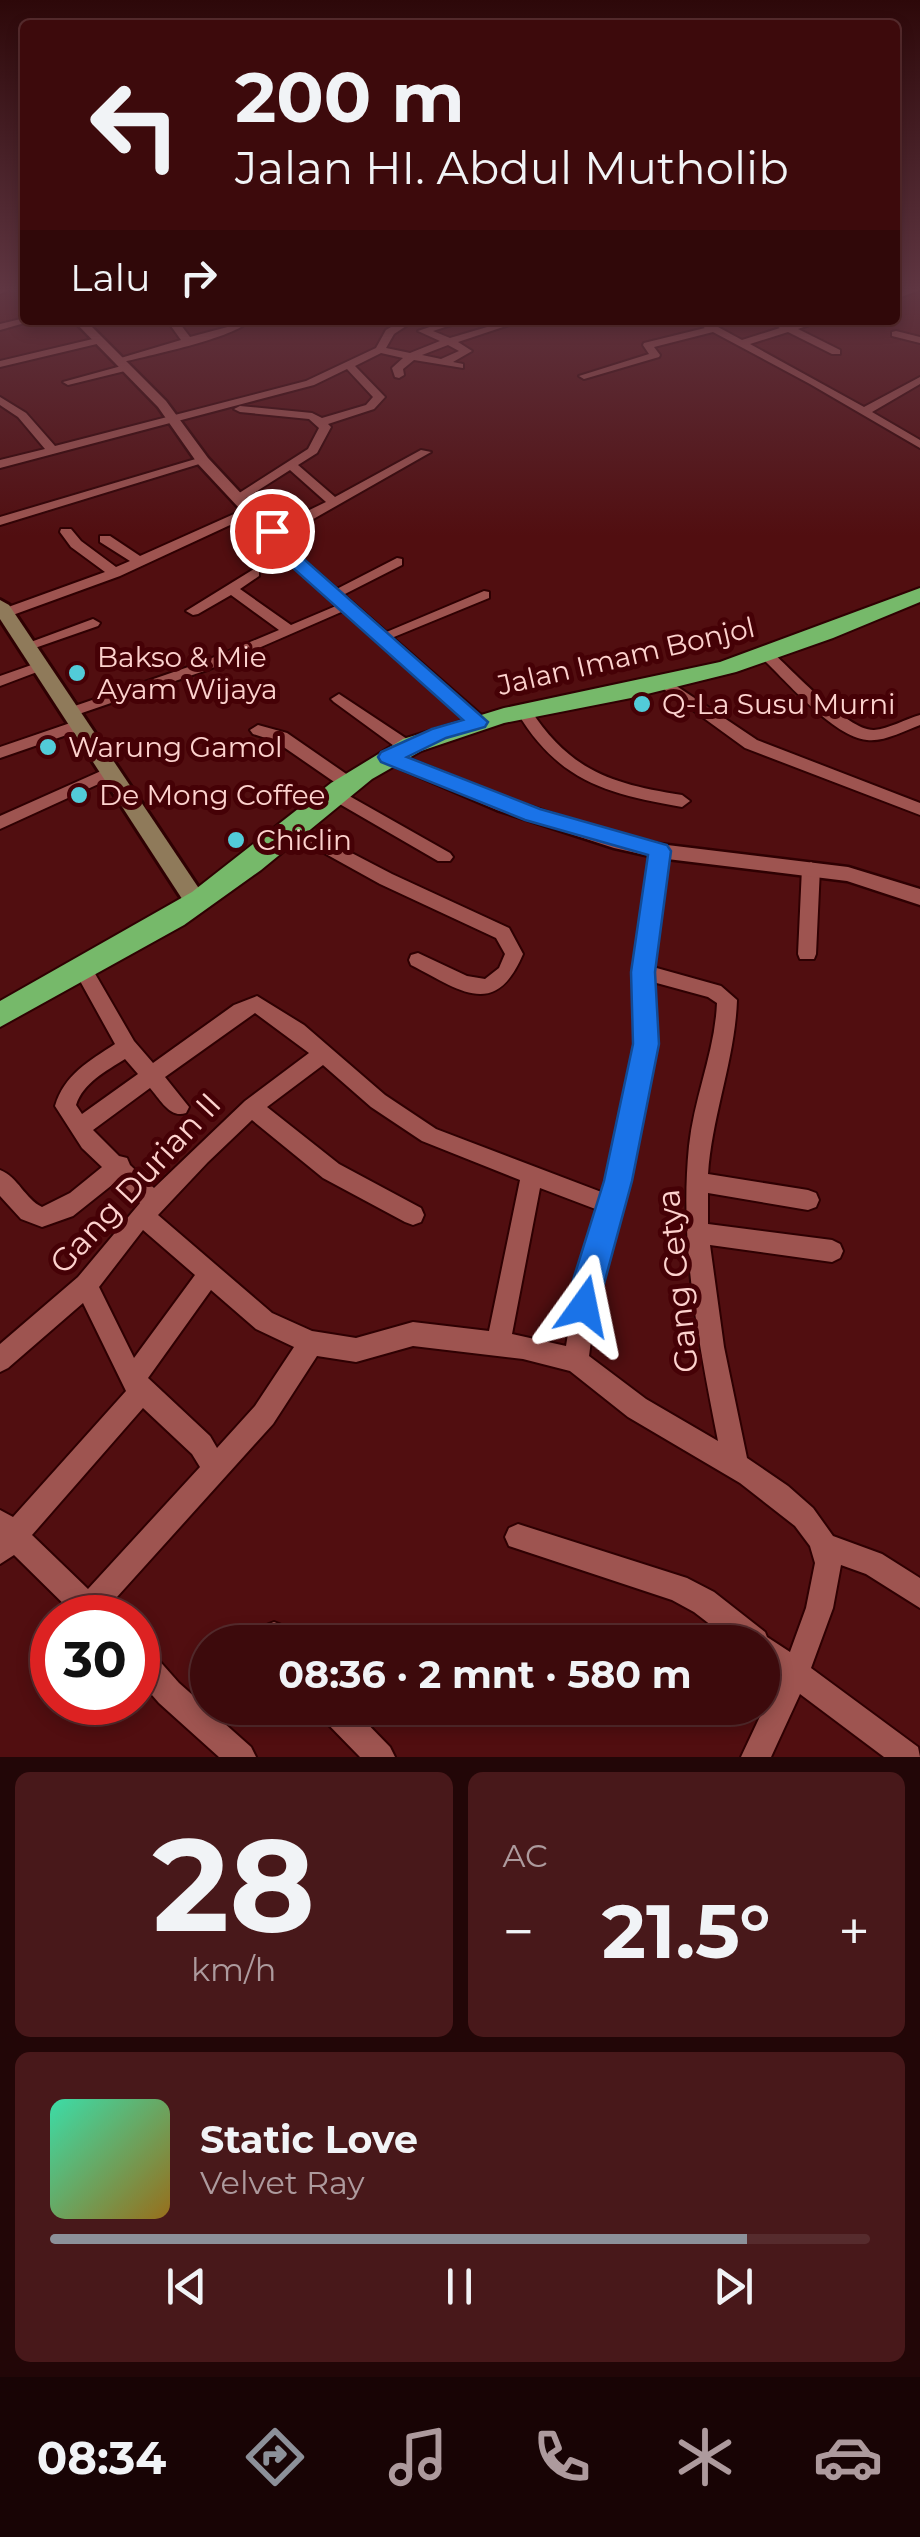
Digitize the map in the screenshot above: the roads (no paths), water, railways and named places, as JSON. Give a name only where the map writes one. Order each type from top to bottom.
[{"type":"highway","name":"Jalan Imam Bonjol","points":[[0,1015],[196,902],[398,752],[478,722],[666,684],[767,655],[920,594]]},
{"type":"main road","points":[[3,609],[196,902]]},
{"type":"street","points":[[68,382],[98,372]]},
{"type":"street","points":[[129,372],[175,421],[203,461],[300,565],[478,722]]},
{"type":"street","points":[[175,421],[336,372]]},
{"type":"street","points":[[322,422],[370,407],[379,397],[356,372]]},
{"type":"street","points":[[584,376],[598,372]]},
{"type":"street","points":[[794,372],[920,445]]},
{"type":"street","points":[[866,412],[920,380]]},
{"type":"street","points":[[0,400],[22,415],[52,450]]},
{"type":"street","points":[[0,464],[227,410],[257,408],[312,416],[322,422],[320,443],[292,466],[239,496]]},
{"type":"street","points":[[272,531],[425,452]]},
{"type":"street","points":[[0,520],[203,461]]},
{"type":"street","points":[[292,466],[333,502]]},
{"type":"street","points":[[3,609],[115,573],[252,510]]},
{"type":"street","points":[[66,532],[115,573]]},
{"type":"street","points":[[106,539],[140,562]]},
{"type":"street","points":[[334,594],[397,562]]},
{"type":"street","points":[[193,612],[254,573]]},
{"type":"street","points":[[232,589],[289,630]]},
{"type":"street","points":[[384,636],[484,595]]},
{"type":"street","points":[[0,753],[75,718],[348,606]]},
{"type":"street","points":[[27,646],[93,623]]},
{"type":"street","points":[[767,655],[832,713],[866,735],[920,720]]},
{"type":"street","points":[[0,681],[40,666]]},
{"type":"street","points":[[666,684],[763,750],[920,809]]},
{"type":"street","points":[[339,700],[398,752],[533,815],[660,851],[848,874],[920,897]]},
{"type":"street","points":[[525,712],[537,734],[565,763],[612,787],[682,800]]},
{"type":"street","points":[[258,730],[281,737],[343,790],[444,857]]},
{"type":"street","points":[[0,823],[110,772]]},
{"type":"street","points":[[294,829],[386,879],[504,933],[514,954],[510,968],[496,986],[487,989],[418,960]]},
{"type":"street","points":[[576,1361],[588,1280],[610,1205],[646,1044],[643,972],[660,851]]},
{"type":"street","points":[[807,954],[811,868]]},
{"type":"street","points":[[83,970],[126,1048],[179,1106]]},
{"type":"street","name":"Gang Cetya","points":[[643,972],[714,992],[727,1000],[699,1145],[698,1233],[711,1340],[736,1468]]},
{"type":"street","points":[[80,1128],[241,1010],[265,1006],[378,1102],[429,1135],[610,1205]]},
{"type":"street","points":[[126,1048],[77,1083],[66,1096],[65,1106],[208,1276],[264,1321],[312,1343],[356,1350],[414,1334],[498,1344],[576,1361],[638,1410],[736,1468],[798,1511],[826,1547],[872,1563],[920,1594]]},
{"type":"street","name":"Gang Durian II","points":[[0,1360],[86,1285],[149,1209],[252,1107],[321,1055]]},
{"type":"street","points":[[252,1107],[331,1171],[413,1215]]},
{"type":"street","points":[[0,1180],[34,1215],[47,1217],[82,1196],[118,1166]]},
{"type":"street","points":[[498,1344],[532,1174]]},
{"type":"street","points":[[699,1182],[808,1200]]},
{"type":"street","points":[[698,1233],[832,1251]]},
{"type":"street","points":[[72,1595],[4,1537],[136,1386],[208,1276]]},
{"type":"street","points":[[86,1285],[99,1319],[136,1386],[201,1445],[216,1470]]},
{"type":"street","points":[[108,1595],[280,1393],[312,1343]]},
{"type":"street","points":[[518,1537],[678,1588],[733,1625]]},
{"type":"street","points":[[756,1757],[820,1602],[827,1573],[826,1547]]},
{"type":"street","points":[[780,1664],[908,1757]]},
{"type":"street","points":[[160,1683],[241,1757]]},
{"type":"street","points":[[349,1725],[380,1757]]},
{"type":"place","name":"Bakso & Mie Ayam Wijaya","points":[[77,673]]},
{"type":"place","name":"Q-La Susu Murni","points":[[642,704]]},
{"type":"place","name":"Warung Gamol","points":[[48,747]]},
{"type":"place","name":"De Mong Coffee","points":[[79,795]]},
{"type":"place","name":"Chiclin","points":[[236,840]]}]
